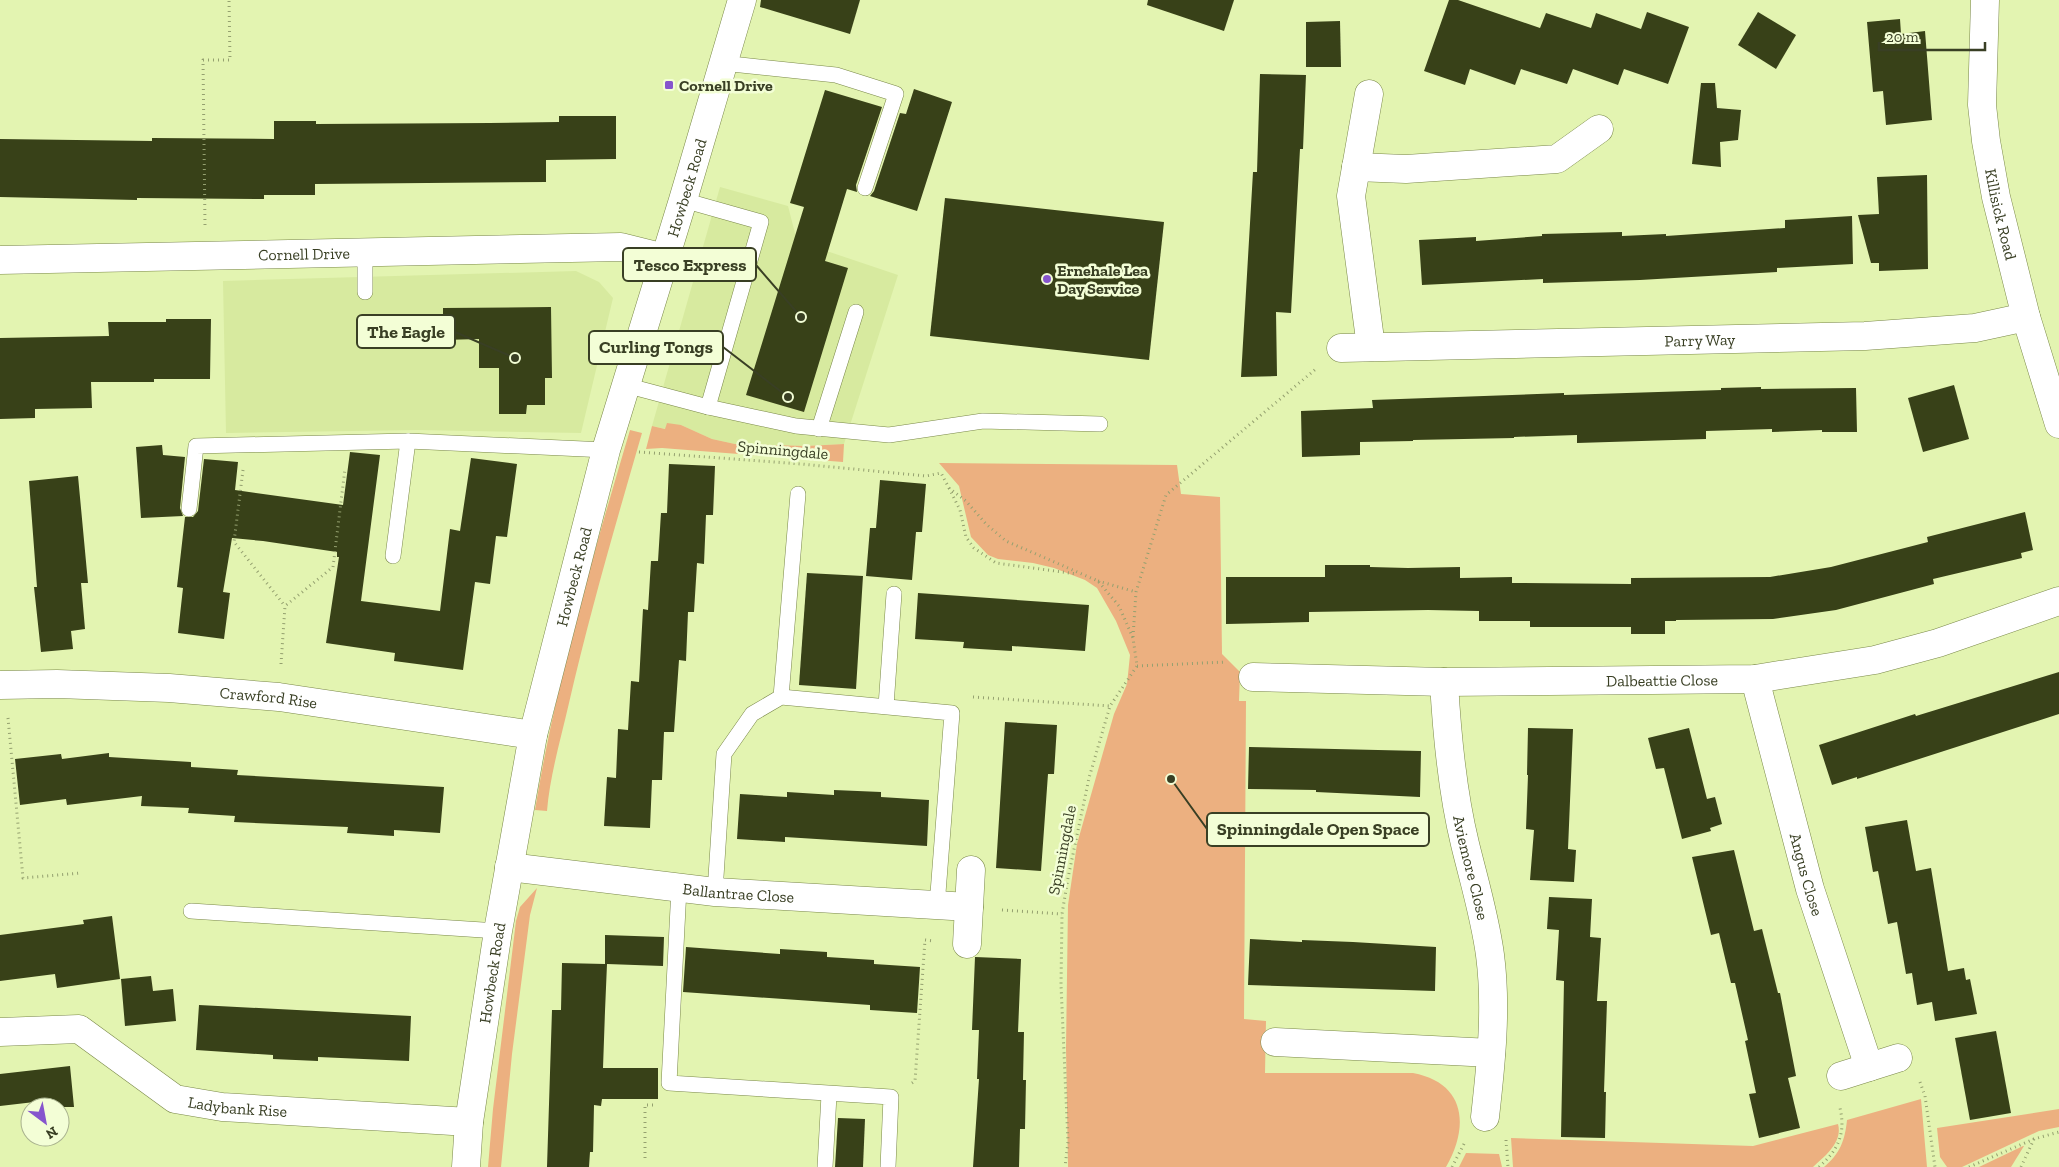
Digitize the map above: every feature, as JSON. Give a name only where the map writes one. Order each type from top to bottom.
[{"type":"street","name":"Howbeck Road","points":[[466,1167],[469,1122],[498,931],[533,735],[606,450],[742,0]]},
{"type":"street","name":"Killisick Road","points":[[1985,0],[1982,105],[1986,142],[1996,197],[2026,316],[2059,424]]},
{"type":"street","points":[[1369,94],[1352,196],[1353,221],[1371,347]]},
{"type":"street","points":[[1356,167],[1406,169],[1557,159],[1599,129]]},
{"type":"street","name":"Cornell Drive","points":[[0,260],[621,247],[665,258]]},
{"type":"street","name":"Parry Way","points":[[1341,348],[1865,336],[1975,328],[2026,316]]},
{"type":"street","name":"Dalbeattie Close","points":[[1253,677],[1444,682],[1754,680],[1875,660],[1938,643],[2059,601]]},
{"type":"street","name":"Angus Close","points":[[1754,680],[1810,888],[1869,1067]]},
{"type":"street","name":"Aviemore Close","points":[[1444,682],[1454,792],[1481,906],[1490,957],[1493,1013],[1490,1053],[1476,1127]]},
{"type":"street","name":"Crawford Rise","points":[[2,685],[169,688],[280,697],[533,735]]},
{"type":"street","name":"Ballantrae Close","points":[[509,867],[715,892],[969,907]]},
{"type":"street","points":[[967,944],[971,870]]},
{"type":"street","name":"Ladybank Rise","points":[[0,1032],[79,1029],[175,1099],[222,1107],[469,1122]]},
{"type":"street","points":[[1275,1042],[1490,1053]]},
{"type":"street","points":[[1839,1088],[1869,1067],[1898,1058]]},
{"type":"lane","points":[[722,63],[836,75],[896,94],[865,188]]},
{"type":"lane","points":[[683,200],[761,222],[708,407]]},
{"type":"lane","points":[[364,251],[365,292]]},
{"type":"lane","points":[[819,429],[856,312]]},
{"type":"lane","points":[[625,385],[708,407],[796,426],[889,435],[983,421],[1100,424]]},
{"type":"lane","points":[[393,556],[408,441]]},
{"type":"lane","points":[[189,509],[196,446],[408,441],[606,450]]},
{"type":"lane","points":[[782,697],[798,494]]},
{"type":"lane","points":[[886,706],[894,594]]},
{"type":"lane","points":[[715,892],[724,754],[752,714],[782,697],[952,713],[937,906]]},
{"type":"lane","points":[[680,888],[669,1084],[891,1097],[888,1167]]},
{"type":"lane","points":[[191,911],[498,931]]},
{"type":"lane","points":[[825,1167],[829,1094]]},
{"type":"path","points":[[206,255],[203,60],[230,60],[229,0]]},
{"type":"path","points":[[1133,638],[1136,592],[1166,495],[1341,348]]},
{"type":"path","points":[[285,606],[333,567],[348,443]]},
{"type":"path","points":[[246,445],[234,542],[285,606],[280,697]]},
{"type":"path","name":"Spinningdale","points":[[606,450],[801,464],[926,476],[941,473],[960,510],[966,537],[974,548],[996,563],[1079,574]]},
{"type":"path","name":"Spinningdale","points":[[949,488],[966,501],[986,524],[1006,541],[1098,581],[1119,606],[1133,638],[1137,666],[1110,706],[1089,778],[1062,914],[1061,985],[1068,1142],[1065,1167]]},
{"type":"path","points":[[1098,581],[1136,592]]},
{"type":"path","points":[[1137,666],[1233,661],[1253,677]]},
{"type":"path","points":[[2,685],[23,878],[80,873]]},
{"type":"path","points":[[952,713],[957,696],[1110,706]]},
{"type":"path","points":[[969,907],[1062,914]]},
{"type":"path","points":[[891,1097],[915,1081],[925,940],[967,944]]},
{"type":"path","points":[[1919,1076],[1925,1096],[1935,1167]]},
{"type":"path","points":[[645,1158],[645,1105],[669,1106],[669,1084]]},
{"type":"path","points":[[1819,1167],[1834,1152],[1840,1140],[1843,1123],[1839,1088]]},
{"type":"path","points":[[1452,1167],[1476,1127]]},
{"type":"path","points":[[1969,1167],[2034,1138],[2059,1132]]},
{"type":"path","points":[[2022,1167],[2034,1138]]},
{"type":"shaded area","points":[[720,187],[788,206],[797,241],[898,275],[844,444],[806,446],[735,444],[712,439],[681,425],[666,429],[652,426]]},
{"type":"shaded area","points":[[576,271],[599,282],[613,298],[581,433],[418,430],[226,433],[223,281]]},
{"type":"shaded area","points":[[667,423],[681,425],[712,439],[735,444],[806,446],[844,444],[843,462],[662,448],[646,449],[652,426],[665,429]]},
{"type":"shaded area","points":[[630,430],[642,433],[586,635],[556,757],[547,811],[535,810],[576,618]]},
{"type":"shaded area","points":[[939,463],[1177,465],[1181,494],[1220,497],[1222,654],[1240,672],[1239,701],[1246,701],[1244,1019],[1266,1021],[1265,1073],[1413,1073],[1430,1078],[1443,1086],[1453,1096],[1458,1108],[1460,1121],[1454,1151],[1446,1167],[1068,1167],[1066,1048],[1068,905],[1077,844],[1114,714],[1127,684],[1130,655],[1116,621],[1097,588],[1085,580],[1054,568],[1033,563],[998,559],[988,555],[971,537],[959,486]]},
{"type":"shaded area","points":[[537,888],[530,915],[512,1054],[501,1167],[488,1167],[493,1109],[516,921],[520,907]]},
{"type":"shaded area","points":[[1921,1099],[1927,1167],[1824,1167],[1830,1162],[1841,1146],[1847,1120]]},
{"type":"shaded area","points":[[2059,1109],[2059,1127],[2039,1131],[1962,1167],[1947,1167],[1940,1157],[1937,1128]]},
{"type":"shaded area","points":[[1838,1124],[1839,1131],[1835,1143],[1828,1153],[1813,1167],[1513,1167],[1511,1138],[1753,1146]]},
{"type":"shaded area","points":[[2023,1146],[2011,1167],[1979,1167]]},
{"type":"shaded area","points":[[1466,1153],[1499,1154],[1502,1167],[1459,1167]]},
{"type":"building","points":[[761,0],[860,0],[850,34],[760,7]]},
{"type":"building","points":[[1148,0],[1234,0],[1224,31],[1147,5]]},
{"type":"building","points":[[1449,0],[1458,0],[1540,28],[1546,13],[1591,28],[1596,13],[1641,29],[1647,12],[1689,27],[1668,84],[1624,69],[1618,85],[1573,69],[1567,84],[1521,69],[1515,85],[1470,69],[1465,85],[1424,71]]},
{"type":"building","points":[[1758,12],[1796,35],[1776,69],[1738,45]]},
{"type":"building","points":[[1900,19],[1901,34],[1925,31],[1932,120],[1886,125],[1883,91],[1873,92],[1867,22]]},
{"type":"building","points":[[1340,21],[1341,67],[1306,67],[1306,22]]},
{"type":"building","points":[[1260,74],[1306,75],[1303,149],[1300,149],[1291,313],[1276,312],[1277,376],[1241,377],[1253,172],[1257,172]]},
{"type":"building","points":[[1701,83],[1715,83],[1717,108],[1741,110],[1738,140],[1720,142],[1721,167],[1692,164]]},
{"type":"building","points":[[914,89],[952,102],[917,211],[870,196],[874,191],[900,113],[906,114]]},
{"type":"building","points":[[825,90],[882,107],[856,185],[857,192],[847,189],[825,261],[848,268],[804,412],[746,395],[804,207],[790,203]]},
{"type":"building","points":[[559,116],[616,116],[616,159],[546,160],[546,182],[315,184],[315,195],[264,195],[264,199],[137,198],[137,200],[0,197],[0,139],[152,141],[152,138],[274,139],[274,121],[316,121],[316,124],[559,122]]},
{"type":"building","points":[[1927,175],[1928,269],[1879,271],[1879,263],[1871,263],[1858,215],[1879,214],[1877,177]]},
{"type":"building","name":"Ernehale Lea Day Service","points":[[945,198],[1164,222],[1149,360],[930,336]]},
{"type":"building","points":[[1852,216],[1853,264],[1777,268],[1777,272],[1640,280],[1543,283],[1543,279],[1422,285],[1419,240],[1476,237],[1476,241],[1542,236],[1542,234],[1622,232],[1622,236],[1666,234],[1666,236],[1785,228],[1785,220]]},
{"type":"building","points":[[551,307],[552,378],[545,378],[545,405],[527,405],[526,414],[499,414],[499,368],[479,368],[479,339],[443,340],[443,308]]},
{"type":"building","points":[[166,319],[211,319],[210,379],[154,379],[154,382],[91,382],[92,408],[35,409],[35,418],[0,419],[0,338],[109,336],[108,322],[166,322]]},
{"type":"building","points":[[1954,385],[1969,439],[1923,452],[1908,398]]},
{"type":"building","points":[[1761,387],[1761,389],[1856,388],[1857,432],[1822,432],[1822,430],[1772,432],[1772,429],[1706,431],[1706,439],[1577,443],[1577,435],[1360,442],[1360,455],[1302,457],[1301,411],[1373,408],[1372,400],[1721,390],[1721,388]]},
{"type":"building","points":[[162,445],[163,455],[185,457],[180,508],[183,516],[141,518],[136,447]]},
{"type":"building","points":[[350,452],[380,455],[361,601],[440,611],[450,529],[460,531],[471,458],[517,464],[507,537],[496,536],[490,584],[475,582],[463,670],[394,661],[395,653],[326,643],[339,557],[337,557],[337,552],[263,541],[232,538],[223,592],[230,593],[224,639],[178,633],[183,588],[177,587],[185,517],[193,517],[198,511],[204,459],[238,462],[235,490],[343,505]]},
{"type":"building","points":[[669,464],[715,466],[713,515],[706,515],[704,564],[697,563],[694,612],[688,612],[686,661],[679,660],[674,732],[664,732],[662,780],[652,780],[650,828],[604,826],[607,777],[616,778],[618,729],[628,730],[631,681],[639,682],[643,609],[648,610],[651,561],[658,561],[661,513],[667,513]]},
{"type":"building","points":[[78,476],[88,583],[81,583],[85,629],[71,631],[73,649],[41,652],[34,587],[37,587],[29,481]]},
{"type":"building","points":[[880,480],[926,484],[922,532],[916,532],[912,580],[866,576],[870,528],[876,528]]},
{"type":"building","points":[[2025,512],[2033,550],[2021,553],[2022,558],[1933,579],[1934,584],[1836,610],[1773,619],[1665,621],[1665,634],[1631,634],[1631,627],[1530,627],[1530,621],[1479,621],[1479,611],[1309,612],[1309,622],[1226,624],[1226,577],[1325,577],[1325,565],[1370,565],[1370,567],[1408,568],[1460,567],[1460,578],[1512,577],[1512,583],[1631,584],[1631,578],[1770,577],[1831,567],[1928,542],[1927,537]]},
{"type":"building","points":[[807,573],[863,576],[856,689],[799,685]]},
{"type":"building","points":[[918,593],[1089,605],[1085,651],[1012,646],[1012,651],[963,648],[964,642],[915,639]]},
{"type":"building","points":[[2059,672],[2059,714],[1857,779],[1857,777],[1832,785],[1819,745],[1915,714],[1916,716]]},
{"type":"building","points":[[1005,722],[1057,725],[1054,774],[1048,774],[1041,871],[996,868]]},
{"type":"building","points":[[1528,728],[1573,729],[1568,849],[1576,850],[1574,882],[1530,880],[1534,830],[1526,829]]},
{"type":"building","points":[[1689,728],[1707,799],[1715,797],[1722,824],[1710,828],[1711,831],[1682,839],[1664,768],[1656,769],[1648,738]]},
{"type":"building","points":[[1249,747],[1421,751],[1420,797],[1316,792],[1316,790],[1248,789]]},
{"type":"building","points":[[109,753],[109,757],[191,762],[191,767],[238,770],[237,775],[444,787],[440,833],[394,830],[394,836],[347,833],[348,827],[234,822],[235,816],[188,813],[189,808],[141,806],[142,796],[67,805],[66,799],[20,805],[15,759],[61,754],[62,759]]},
{"type":"building","points":[[834,790],[881,792],[881,797],[929,800],[927,846],[785,837],[785,842],[737,839],[740,794],[787,797],[787,792],[834,795]]},
{"type":"building","points":[[1907,820],[1916,871],[1931,868],[1948,971],[1964,968],[1966,980],[1970,979],[1977,1014],[1935,1021],[1932,1002],[1917,1005],[1912,973],[1906,974],[1897,922],[1888,924],[1878,871],[1873,872],[1865,827]]},
{"type":"building","points":[[1734,850],[1754,931],[1762,929],[1778,993],[1780,993],[1796,1076],[1788,1078],[1800,1128],[1759,1138],[1749,1094],[1756,1093],[1745,1041],[1748,1040],[1735,983],[1731,983],[1719,933],[1711,935],[1692,857]]},
{"type":"building","points":[[1549,897],[1592,899],[1590,937],[1601,938],[1597,1001],[1607,1001],[1604,1092],[1606,1092],[1605,1138],[1561,1137],[1564,981],[1556,980],[1559,930],[1547,929]]},
{"type":"building","points":[[112,916],[120,979],[57,988],[55,974],[0,981],[0,935],[84,924],[83,920]]},
{"type":"building","points":[[605,935],[664,937],[663,966],[607,964],[605,1011],[603,1068],[658,1068],[658,1099],[602,1099],[601,1106],[594,1105],[593,1152],[590,1152],[589,1167],[547,1167],[552,1010],[561,1010],[562,963],[605,964]]},
{"type":"building","points":[[1250,939],[1436,947],[1435,991],[1248,985]]},
{"type":"building","points":[[686,947],[780,954],[780,949],[827,952],[827,957],[874,960],[874,964],[920,967],[917,1013],[870,1010],[870,1005],[683,992]]},
{"type":"building","points":[[975,957],[1021,959],[1018,1032],[1024,1032],[1023,1080],[1026,1080],[1025,1129],[1020,1129],[1019,1167],[973,1167],[979,1079],[977,1079],[979,1030],[972,1030]]},
{"type":"building","points":[[151,976],[153,991],[173,989],[176,1021],[125,1026],[121,979]]},
{"type":"building","points":[[199,1005],[411,1016],[409,1061],[318,1057],[318,1061],[273,1059],[273,1055],[196,1050]]},
{"type":"building","points":[[1996,1031],[2011,1113],[1970,1120],[1955,1038]]},
{"type":"building","points":[[70,1066],[74,1107],[70,1107],[70,1097],[20,1097],[20,1104],[0,1106],[0,1074]]},
{"type":"building","points":[[838,1118],[865,1119],[863,1167],[835,1167]]},
{"type":"place","name":"Cornell Drive","points":[[669,85]]},
{"type":"place","name":"Ernehale Lea Day Service","points":[[1047,279]]},
{"type":"place","name":"Tesco Express","points":[[801,317]]},
{"type":"place","name":"The Eagle","points":[[515,358]]},
{"type":"place","name":"Curling Tongs","points":[[788,397]]},
{"type":"place","name":"Spinningdale Open Space","points":[[1171,779]]}]
